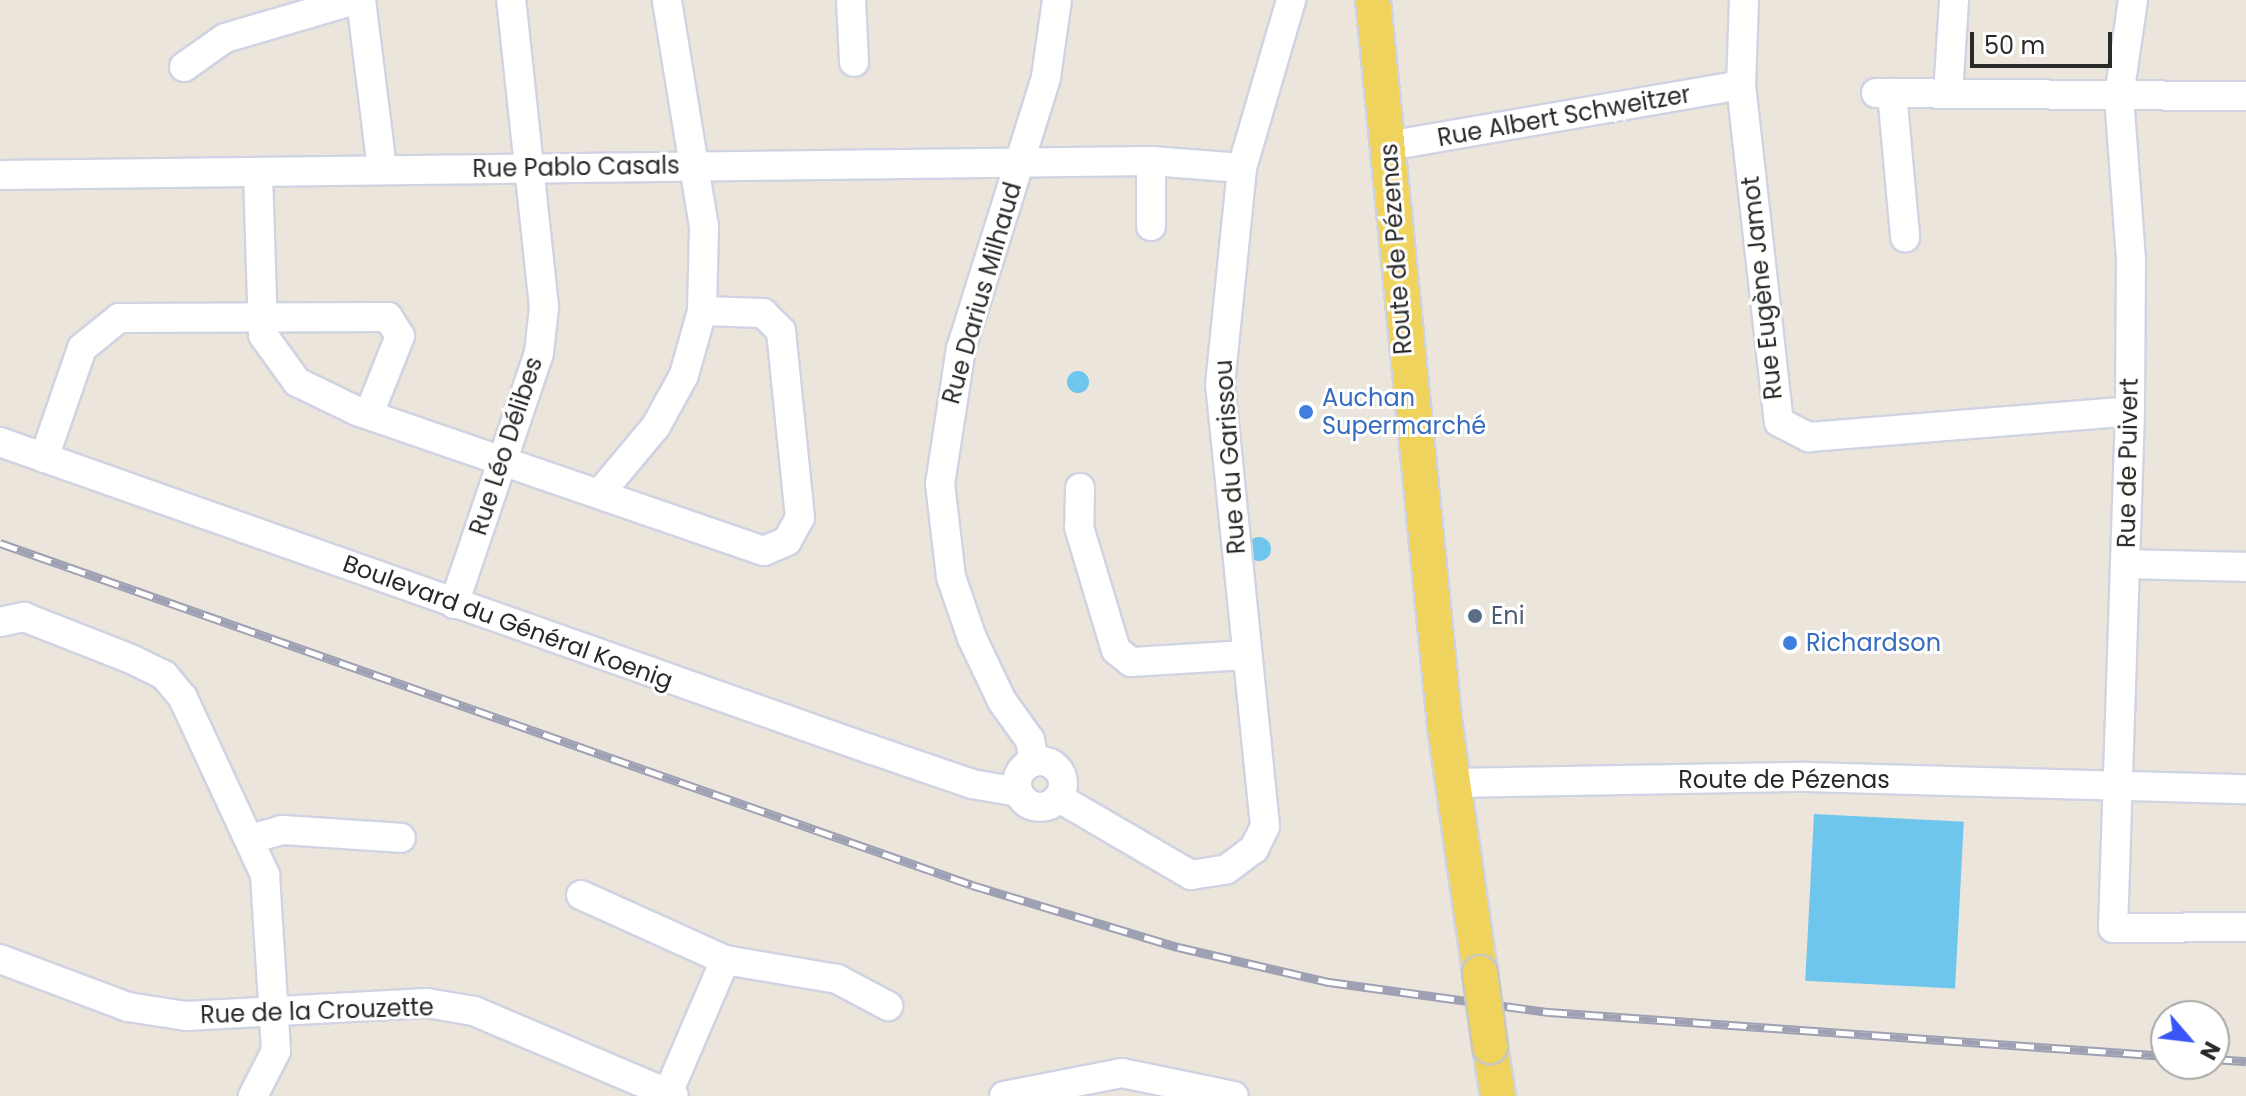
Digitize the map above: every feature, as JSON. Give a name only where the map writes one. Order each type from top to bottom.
[{"type":"main road","name":"Route de Pézenas","points":[[1373,0],[1452,783],[1498,1096]]},
{"type":"street","points":[[184,67],[225,38],[358,0],[382,169]]},
{"type":"street","name":"Rue Léo Délibes","points":[[454,604],[539,353],[544,307],[511,0]]},
{"type":"street","points":[[601,492],[656,426],[684,375],[702,311],[697,165],[667,0]]},
{"type":"street","points":[[851,0],[854,62]]},
{"type":"street","name":"Rue Darius Milhaud","points":[[1034,762],[1030,740],[1002,701],[955,589],[940,484],[961,349],[1046,77],[1057,0]]},
{"type":"street","name":"Rue du Garissou","points":[[1059,798],[1191,875],[1227,869],[1254,849],[1265,826],[1245,655],[1220,385],[1242,168],[1291,0]]},
{"type":"street","name":"Rue Eugène Jamot","points":[[1744,0],[1741,85],[1774,415],[1788,430],[1809,437],[2130,411]]},
{"type":"street","points":[[1948,94],[1954,0]]},
{"type":"street","name":"Rue de Puivert","points":[[2133,0],[2119,96],[2131,260],[2130,411],[2113,928],[2246,927]]},
{"type":"street","name":"Rue Albert Schweitzer","points":[[1388,146],[1741,85]]},
{"type":"street","points":[[1905,237],[1884,93],[2246,96]]},
{"type":"street","points":[[1151,161],[1151,226]]},
{"type":"street","name":"Rue Pablo Casals","points":[[0,175],[1151,161],[1242,168]]},
{"type":"street","points":[[258,173],[263,335],[297,382],[369,414],[764,551],[787,541],[800,518],[776,321],[763,313],[702,311]]},
{"type":"street","points":[[44,458],[82,348],[96,331],[119,318],[375,313],[397,322],[400,336],[369,414]]},
{"type":"street","name":"Boulevard du Général Koenig","points":[[0,442],[972,784],[1018,792]]},
{"type":"street","points":[[1080,488],[1079,527],[1116,650],[1131,662],[1245,655]]},
{"type":"street","points":[[2126,564],[2246,567]]},
{"type":"street","points":[[0,622],[24,617],[164,675],[253,838],[271,907],[276,1051],[253,1096]]},
{"type":"street","points":[[1034,762],[1057,768],[1059,798],[1039,808],[1018,792],[1017,779],[1034,762]]},
{"type":"street","name":"Route de Pézenas","points":[[1452,783],[1807,777],[2246,789]]},
{"type":"street","points":[[253,838],[282,830],[401,838]]},
{"type":"street","points":[[581,895],[725,960],[837,979],[888,1006]]},
{"type":"street","name":"Rue de la Crouzette","points":[[0,959],[128,1007],[186,1016],[275,1014],[427,1003],[474,1011],[671,1094]]},
{"type":"street","points":[[671,1094],[725,960]]},
{"type":"street","points":[[1004,1096],[1122,1073],[1164,1088],[1234,1096]]},
{"type":"water","points":[[1074,371],[1082,371],[1089,382],[1082,393],[1074,393],[1067,386],[1067,378]]},
{"type":"water","points":[[1259,537],[1270,544],[1271,549],[1264,560],[1259,561],[1248,554],[1247,549],[1254,538]]},
{"type":"water","points":[[1814,814],[1964,822],[1955,989],[1805,981]]},
{"type":"railway","points":[[0,543],[972,885],[1178,947],[1329,982],[1549,1012],[2150,1055]]},
{"type":"railway","points":[[2230,1060],[2246,1061]]},
{"type":"place","name":"Auchan Supermarché","points":[[1306,412]]},
{"type":"place","name":"Eni","points":[[1475,616]]},
{"type":"place","name":"Richardson","points":[[1790,643]]}]
